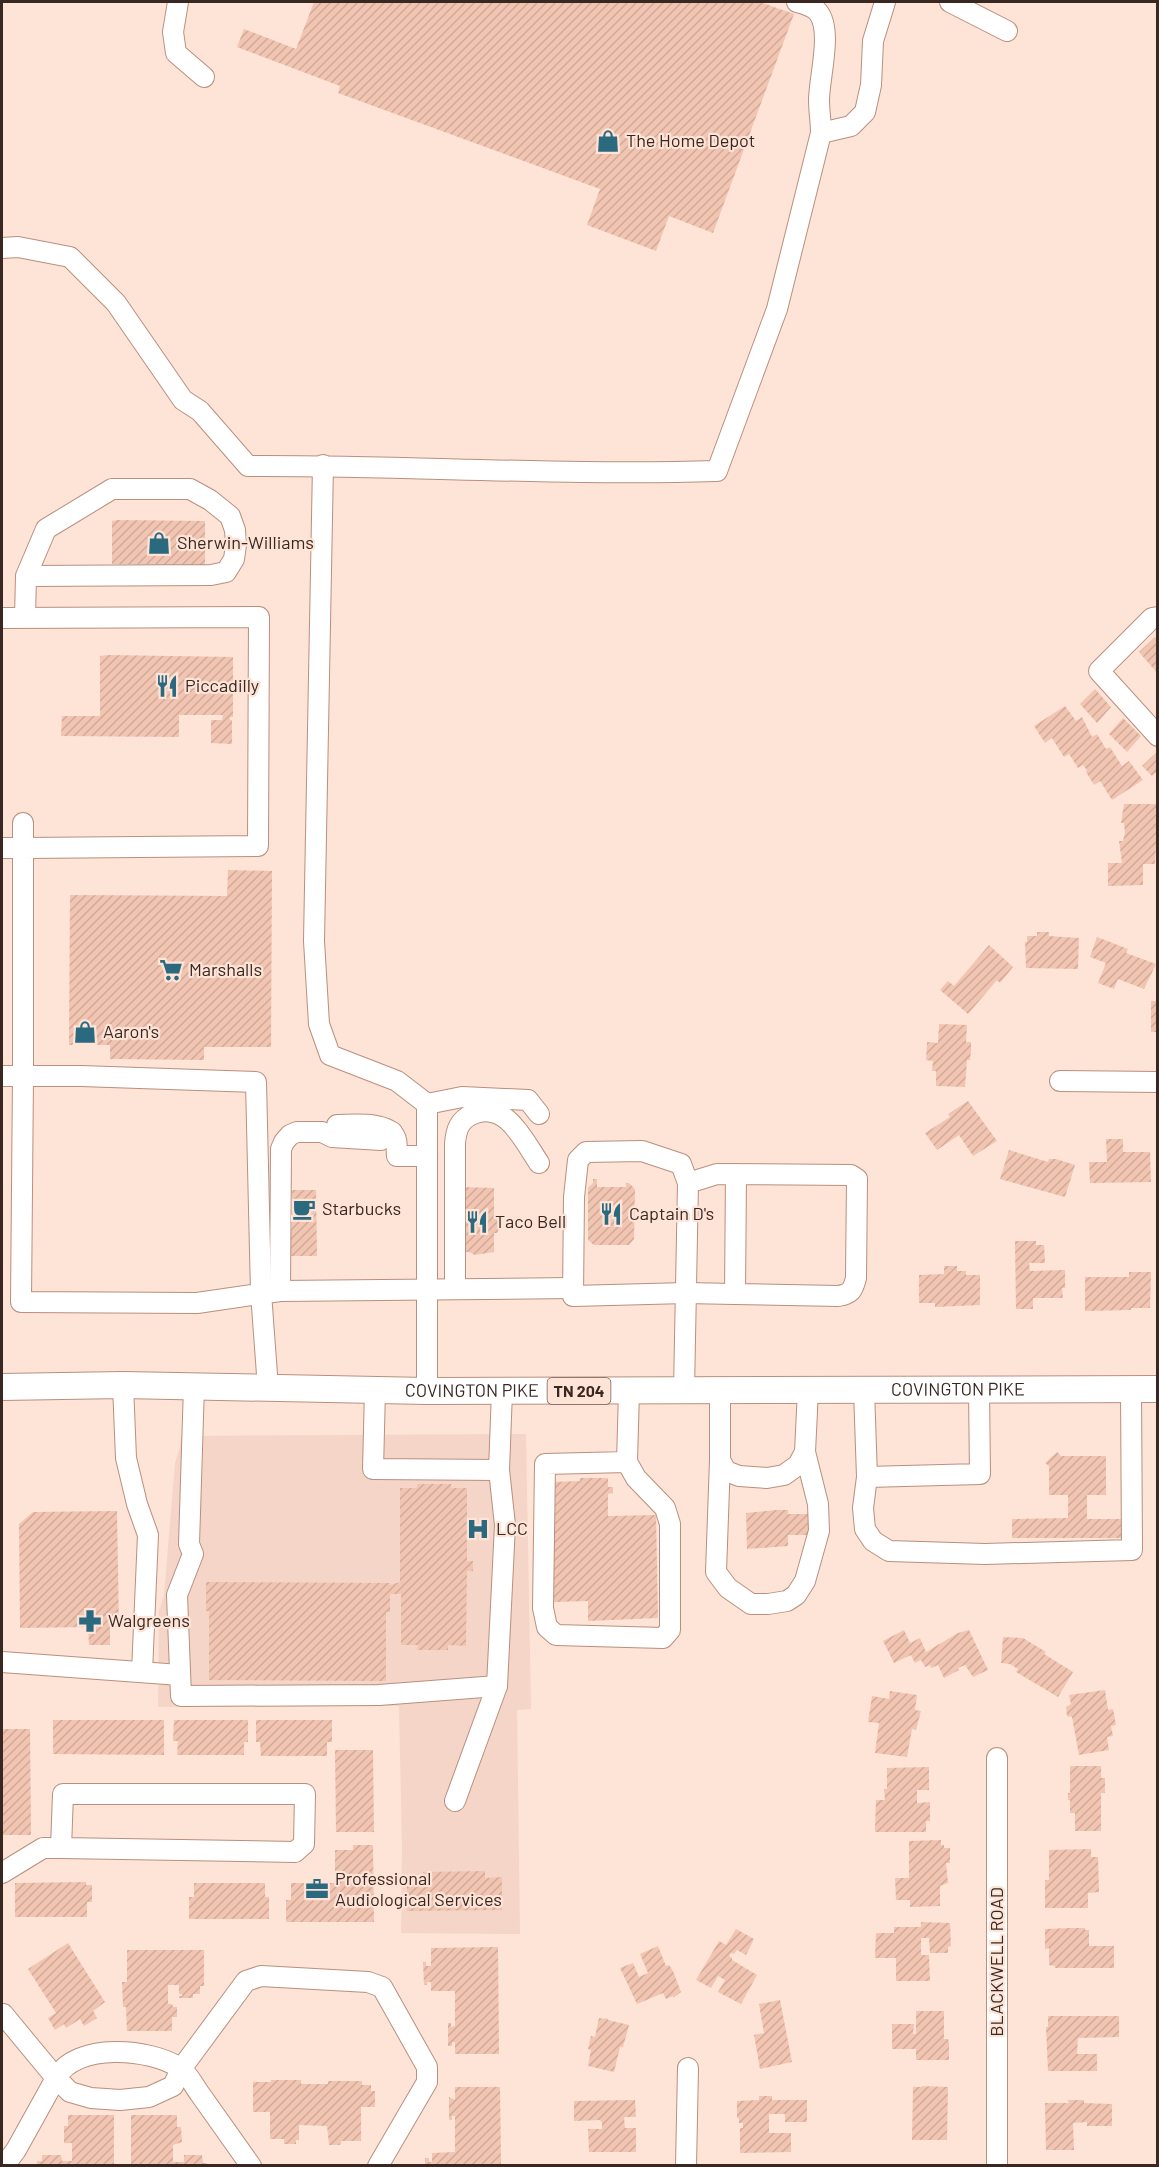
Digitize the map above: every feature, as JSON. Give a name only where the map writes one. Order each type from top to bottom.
[{"type":"main road","name":"COVINGTON PIKE","points":[[2,1387],[123,1385],[427,1391],[1158,1389]]},
{"type":"street","points":[[178,2],[173,32],[176,52],[204,77]]},
{"type":"street","points":[[2,248],[18,247],[69,257],[123,311],[183,400],[200,411],[248,466],[323,465],[642,473],[717,471],[777,309],[821,133],[819,98],[825,55],[823,25],[820,14],[813,7],[798,2]]},
{"type":"street","points":[[821,133],[851,126],[865,112],[871,85],[873,41],[885,2]]},
{"type":"street","points":[[950,2],[1007,31]]},
{"type":"street","points":[[323,465],[314,940],[319,1024],[330,1055],[397,1081],[427,1104]]},
{"type":"street","points":[[25,617],[26,576],[46,529],[112,489],[190,489],[210,500],[230,516],[235,530],[237,545],[234,559],[226,572],[211,575],[26,576]]},
{"type":"street","points":[[2,618],[259,616],[258,846],[2,849]]},
{"type":"street","points":[[1158,617],[1152,618],[1099,671],[1158,736]]},
{"type":"street","points":[[23,823],[21,1302],[197,1303],[271,1292],[573,1288]]},
{"type":"street","points":[[2,1076],[81,1076],[256,1082],[271,1292]]},
{"type":"street","points":[[1060,1081],[1158,1082]]},
{"type":"street","points":[[427,1104],[462,1096],[528,1100],[539,1114]]},
{"type":"street","points":[[427,1104],[427,1391]]},
{"type":"street","points":[[455,1288],[455,1144],[459,1125],[465,1118],[478,1112],[490,1112],[503,1116],[517,1129],[539,1163]]},
{"type":"street","points":[[268,1388],[271,1292],[281,1149],[284,1142],[297,1132],[322,1132],[333,1125],[381,1126],[392,1132],[396,1138],[396,1156],[427,1156]]},
{"type":"street","points":[[684,1391],[686,1293],[688,1183],[681,1164],[642,1151],[586,1152],[578,1160],[574,1197],[573,1296],[686,1293],[838,1296],[846,1295],[853,1290],[856,1278],[857,1179],[851,1174],[717,1174],[688,1183]]},
{"type":"street","points":[[735,1294],[736,1174]]},
{"type":"street","points":[[123,1385],[126,1458],[137,1504],[148,1535],[142,1672]]},
{"type":"street","points":[[194,1386],[189,1544],[193,1554],[177,1595],[181,1696],[379,1695],[496,1686]]},
{"type":"street","points":[[864,1390],[867,1477],[863,1508],[865,1529],[873,1541],[889,1551],[985,1554],[1132,1550],[1131,1389]]},
{"type":"street","points":[[375,1390],[373,1469],[499,1470]]},
{"type":"street","points":[[720,1391],[716,1572],[728,1588],[751,1604],[768,1604],[787,1601],[796,1595],[805,1581],[819,1531],[818,1504],[805,1452],[808,1390]]},
{"type":"street","points":[[867,1477],[980,1474],[980,1390]]},
{"type":"street","points":[[455,1801],[496,1686],[505,1525],[499,1470],[502,1391]]},
{"type":"street","points":[[627,1462],[546,1464],[543,1608],[547,1628],[556,1635],[663,1638],[670,1630],[670,1524],[665,1508],[636,1478],[627,1462],[629,1391]]},
{"type":"street","points":[[720,1460],[726,1471],[739,1476],[767,1478],[784,1475],[798,1465],[805,1452]]},
{"type":"street","points":[[2,1662],[180,1675]]},
{"type":"street","name":"BLACKWELL ROAD","points":[[997,2166],[998,1758]]},
{"type":"street","points":[[2,1873],[43,1848],[295,1852],[304,1844],[305,1794],[63,1794],[61,1848]]},
{"type":"street","points":[[3,2014],[70,2092],[91,2098],[120,2100],[149,2097],[173,2086],[181,2068],[246,1981],[261,1977],[368,1982],[382,1987],[427,2067],[428,2082],[378,2166]]},
{"type":"street","points":[[4,2166],[16,2150],[61,2069],[87,2055],[105,2052],[130,2053],[181,2068],[252,2166]]},
{"type":"street","points":[[686,2166],[688,2068]]},
{"type":"shaded area","points":[[526,1434],[531,1709],[517,1710],[520,1934],[401,1933],[399,1706],[158,1707],[159,1611],[164,1595],[175,1463],[181,1436]]},
{"type":"building","name":"The Home Depot","points":[[314,2],[760,2],[794,14],[713,233],[669,216],[656,251],[587,225],[600,189],[338,93],[340,86],[237,47],[244,29],[296,49]]},
{"type":"building","name":"Sherwin-Williams","points":[[112,521],[205,521],[205,565],[112,564]]},
{"type":"building","points":[[1155,637],[1158,640],[1158,674],[1139,652]]},
{"type":"building","name":"Piccadilly","points":[[100,656],[233,657],[233,717],[230,717],[232,744],[211,743],[211,720],[222,720],[223,715],[179,715],[179,737],[61,736],[62,716],[100,716]]},
{"type":"building","points":[[1095,689],[1111,707],[1097,723],[1080,704]]},
{"type":"building","points":[[1065,706],[1076,721],[1082,717],[1092,737],[1097,734],[1106,749],[1110,747],[1122,766],[1129,761],[1143,780],[1112,800],[1100,781],[1094,785],[1083,765],[1078,768],[1069,754],[1064,757],[1052,738],[1045,743],[1034,726]]},
{"type":"building","points":[[1123,718],[1141,736],[1127,752],[1109,734]]},
{"type":"building","points":[[1158,751],[1158,771],[1152,776],[1142,766]]},
{"type":"building","points":[[1124,804],[1158,804],[1155,864],[1143,864],[1143,885],[1108,886],[1108,863],[1122,863],[1119,841],[1123,841],[1125,833],[1124,823],[1121,823]]},
{"type":"building","name":"Marshalls","points":[[228,870],[272,871],[271,1047],[204,1047],[204,1060],[110,1059],[110,1045],[69,1045],[70,895],[227,896]]},
{"type":"building","points":[[1037,932],[1049,932],[1049,936],[1079,938],[1078,969],[1026,968],[1025,942],[1027,942],[1027,936],[1037,936]]},
{"type":"building","points":[[1097,937],[1128,949],[1126,953],[1156,964],[1144,989],[1118,979],[1114,989],[1098,983],[1106,963],[1090,957]]},
{"type":"building","points":[[989,945],[1013,967],[1000,983],[997,980],[968,1014],[940,990],[948,981],[954,986]]},
{"type":"building","points":[[1151,1001],[1158,1001],[1158,1032],[1151,1032]]},
{"type":"building","points":[[939,1024],[967,1025],[966,1042],[971,1042],[971,1050],[970,1060],[967,1060],[965,1087],[936,1086],[936,1071],[932,1071],[933,1061],[926,1060],[927,1042],[938,1043]]},
{"type":"building","points":[[968,1101],[997,1141],[973,1156],[959,1135],[937,1150],[925,1133],[950,1117],[948,1114]]},
{"type":"building","points":[[1106,1139],[1123,1139],[1123,1152],[1150,1152],[1151,1182],[1090,1183],[1089,1162],[1107,1162]]},
{"type":"building","points":[[1009,1150],[1048,1162],[1049,1159],[1056,1159],[1075,1165],[1065,1197],[1000,1179]]},
{"type":"building","name":"Captain D's","points":[[593,1179],[597,1179],[597,1187],[626,1187],[626,1183],[629,1183],[635,1189],[634,1239],[629,1245],[594,1245],[588,1240],[588,1188],[593,1183]]},
{"type":"building","name":"Taco Bell","points":[[460,1187],[494,1188],[494,1218],[497,1218],[500,1227],[497,1233],[494,1233],[494,1252],[475,1255],[460,1252]]},
{"type":"building","name":"Starbucks","points":[[292,1190],[316,1190],[317,1256],[289,1256],[284,1229],[292,1229]]},
{"type":"building","points":[[1015,1241],[1036,1241],[1036,1245],[1044,1245],[1045,1263],[1029,1263],[1030,1271],[1065,1270],[1063,1298],[1033,1298],[1033,1309],[1016,1309]]},
{"type":"building","points":[[944,1266],[957,1266],[957,1271],[966,1271],[966,1275],[980,1275],[980,1305],[935,1307],[935,1303],[919,1303],[919,1275],[944,1274]]},
{"type":"building","points":[[1129,1272],[1151,1272],[1150,1308],[1085,1311],[1085,1277],[1129,1277]]},
{"type":"building","points":[[1057,1452],[1061,1456],[1106,1456],[1106,1495],[1087,1495],[1087,1519],[1128,1519],[1128,1538],[1012,1538],[1012,1519],[1068,1518],[1068,1495],[1049,1495],[1049,1466],[1045,1463]]},
{"type":"building","points":[[580,1478],[608,1478],[608,1487],[613,1487],[613,1493],[608,1494],[608,1516],[656,1515],[658,1618],[588,1621],[588,1601],[554,1602],[552,1482],[580,1481]]},
{"type":"building","points":[[417,1484],[451,1484],[451,1488],[467,1488],[467,1561],[473,1561],[473,1571],[467,1571],[466,1646],[448,1645],[448,1650],[417,1650],[418,1645],[401,1645],[401,1594],[390,1594],[390,1612],[386,1612],[386,1681],[209,1680],[209,1611],[206,1611],[206,1582],[390,1583],[390,1585],[400,1582],[400,1488],[417,1488]]},
{"type":"building","points":[[788,1510],[788,1514],[812,1514],[813,1535],[788,1535],[788,1546],[747,1549],[746,1513]]},
{"type":"building","name":"Walgreens","points":[[117,1511],[119,1627],[110,1627],[110,1645],[89,1645],[88,1627],[20,1628],[19,1524],[33,1512]]},
{"type":"building","points":[[904,1630],[910,1643],[920,1638],[926,1652],[958,1633],[969,1630],[988,1670],[973,1677],[965,1665],[944,1678],[938,1665],[931,1668],[930,1665],[925,1667],[921,1660],[915,1663],[911,1655],[894,1663],[883,1641]]},
{"type":"building","points":[[1003,1637],[1023,1638],[1073,1672],[1058,1697],[1016,1672],[1018,1669],[1010,1664],[1001,1663]]},
{"type":"building","points":[[1105,1690],[1108,1710],[1113,1709],[1116,1725],[1111,1726],[1113,1736],[1107,1737],[1109,1750],[1079,1755],[1072,1717],[1067,1716],[1066,1707],[1071,1704],[1069,1695]]},
{"type":"building","points":[[890,1691],[917,1695],[915,1710],[921,1711],[916,1730],[912,1729],[907,1757],[875,1753],[879,1723],[868,1722],[872,1696],[889,1699]]},
{"type":"building","points":[[53,1720],[164,1720],[164,1755],[53,1754]]},
{"type":"building","points":[[174,1720],[248,1720],[248,1742],[244,1742],[244,1755],[177,1755],[178,1741],[173,1741]]},
{"type":"building","points":[[256,1720],[332,1720],[332,1742],[327,1742],[327,1756],[261,1756],[260,1742],[256,1742]]},
{"type":"building","points":[[2,1729],[30,1729],[31,1835],[2,1835]]},
{"type":"building","points":[[335,1750],[373,1750],[374,1832],[336,1832]]},
{"type":"building","points":[[1070,1766],[1101,1766],[1101,1778],[1105,1778],[1105,1793],[1101,1793],[1101,1831],[1075,1831],[1075,1813],[1070,1813],[1070,1800],[1068,1800]]},
{"type":"building","points":[[929,1767],[929,1790],[917,1790],[917,1803],[930,1802],[930,1821],[926,1821],[926,1832],[875,1832],[876,1800],[885,1800],[887,1768]]},
{"type":"building","points":[[941,1840],[944,1848],[950,1848],[950,1863],[946,1863],[948,1883],[940,1886],[940,1906],[910,1907],[910,1900],[896,1900],[895,1878],[909,1878],[909,1841]]},
{"type":"building","points":[[353,1845],[373,1845],[374,1922],[286,1922],[286,1900],[291,1900],[291,1883],[335,1883],[335,1850],[353,1850]]},
{"type":"building","points":[[1091,1849],[1091,1857],[1098,1857],[1099,1892],[1088,1893],[1088,1908],[1045,1908],[1045,1880],[1049,1880],[1049,1850]]},
{"type":"building","points":[[485,1871],[485,1878],[502,1877],[502,1910],[407,1911],[407,1879],[423,1879],[423,1872]]},
{"type":"building","points":[[86,1882],[86,1885],[92,1885],[92,1902],[87,1902],[87,1917],[15,1917],[15,1883]]},
{"type":"building","points":[[194,1883],[265,1883],[265,1897],[269,1897],[269,1919],[189,1919],[189,1897],[194,1897]]},
{"type":"building","points":[[921,1922],[950,1923],[951,1946],[948,1947],[948,1953],[930,1953],[929,1938],[921,1938],[921,1955],[929,1955],[930,1981],[896,1981],[896,1958],[875,1958],[876,1933],[894,1933],[894,1927],[921,1927]]},
{"type":"building","points":[[1085,1928],[1089,1930],[1089,1946],[1114,1946],[1114,1968],[1055,1968],[1049,1965],[1049,1948],[1045,1949],[1045,1929]]},
{"type":"building","points":[[736,1929],[754,1939],[746,1955],[737,1950],[729,1956],[757,1975],[741,2004],[718,1992],[725,1980],[718,1976],[711,1988],[696,1980],[719,1941],[726,1945]]},
{"type":"building","points":[[68,1943],[105,2002],[93,2011],[97,2018],[84,2026],[80,2019],[66,2028],[64,2024],[55,2030],[48,2018],[56,2013],[28,1969]]},
{"type":"building","points":[[658,1946],[666,1966],[669,1965],[673,1971],[681,1992],[673,1998],[673,1996],[666,1999],[663,1993],[637,2004],[620,1968],[633,1963],[639,1977],[648,1973],[640,1954]]},
{"type":"building","points":[[498,1947],[499,2054],[455,2054],[455,2042],[452,2042],[452,2046],[448,2046],[448,2023],[451,2023],[451,2027],[455,2026],[455,1991],[431,1991],[431,1982],[424,1985],[423,1962],[426,1962],[426,1966],[431,1966],[431,1948]]},
{"type":"building","points":[[127,1950],[204,1950],[204,1986],[200,1986],[200,1994],[193,1994],[193,1998],[179,1998],[182,1994],[179,1994],[179,1985],[168,1985],[168,2004],[177,2007],[177,2017],[172,2017],[172,2031],[127,2031],[122,1982],[127,1982]]},
{"type":"building","points":[[780,2000],[792,2062],[760,2069],[754,2035],[764,2033],[759,2004]]},
{"type":"building","points":[[916,2011],[944,2011],[944,2039],[948,2039],[949,2043],[949,2060],[916,2060],[916,2049],[892,2049],[892,2024],[914,2024],[913,2034],[916,2034]]},
{"type":"building","points":[[1048,2016],[1119,2016],[1119,2037],[1078,2038],[1077,2054],[1097,2054],[1097,2071],[1048,2071],[1046,2027],[1048,2027]]},
{"type":"building","points":[[599,2018],[629,2025],[623,2047],[620,2047],[614,2072],[588,2066],[591,2050],[588,2049],[591,2036],[595,2037]]},
{"type":"building","points":[[271,2080],[301,2080],[301,2084],[362,2081],[362,2085],[371,2085],[371,2091],[375,2091],[375,2107],[361,2107],[361,2141],[341,2141],[340,2145],[329,2145],[327,2126],[299,2125],[299,2140],[296,2140],[296,2144],[284,2144],[284,2139],[270,2139],[270,2112],[253,2112],[253,2082],[271,2082]]},
{"type":"building","points":[[455,2087],[500,2087],[501,2166],[425,2166],[425,2158],[429,2158],[429,2162],[432,2162],[432,2153],[455,2152],[455,2116],[449,2120],[449,2097],[455,2100]]},
{"type":"building","points":[[913,2087],[948,2087],[947,2140],[912,2140]]},
{"type":"building","points":[[759,2096],[772,2096],[772,2100],[807,2100],[807,2122],[785,2122],[785,2114],[769,2114],[769,2133],[791,2133],[791,2152],[740,2153],[740,2128],[743,2128],[743,2123],[739,2123],[739,2118],[737,2118],[737,2101],[759,2100]]},
{"type":"building","points":[[635,2100],[636,2117],[624,2117],[625,2128],[636,2128],[636,2152],[589,2152],[588,2129],[602,2129],[602,2123],[600,2120],[574,2121],[574,2101]]},
{"type":"building","points":[[1068,2100],[1112,2104],[1112,2126],[1087,2126],[1087,2122],[1073,2123],[1074,2150],[1046,2150],[1045,2103],[1069,2103]]},
{"type":"building","points":[[68,2115],[114,2115],[114,2166],[37,2166],[37,2161],[42,2161],[42,2155],[61,2155],[62,2161],[72,2161],[72,2143],[64,2143],[64,2126],[68,2126]]},
{"type":"building","points":[[131,2115],[177,2115],[177,2127],[181,2127],[182,2142],[173,2145],[173,2162],[184,2162],[184,2155],[202,2155],[203,2163],[207,2163],[207,2166],[131,2166]]},
{"type":"place","name":"The Home Depot","points":[[608,141]]},
{"type":"place","name":"Sherwin-Williams","points":[[159,543]]},
{"type":"place","name":"Piccadilly","points":[[167,686]]},
{"type":"place","name":"Marshalls","points":[[171,970]]},
{"type":"place","name":"Aaron's","points":[[85,1032]]},
{"type":"place","name":"Starbucks","points":[[304,1209]]},
{"type":"place","name":"Captain D's","points":[[611,1214]]},
{"type":"place","name":"Taco Bell","points":[[477,1222]]},
{"type":"place","name":"LCC","points":[[478,1529]]},
{"type":"place","name":"Walgreens","points":[[90,1621]]},
{"type":"place","name":"Professional Audiological Services","points":[[317,1889]]}]
